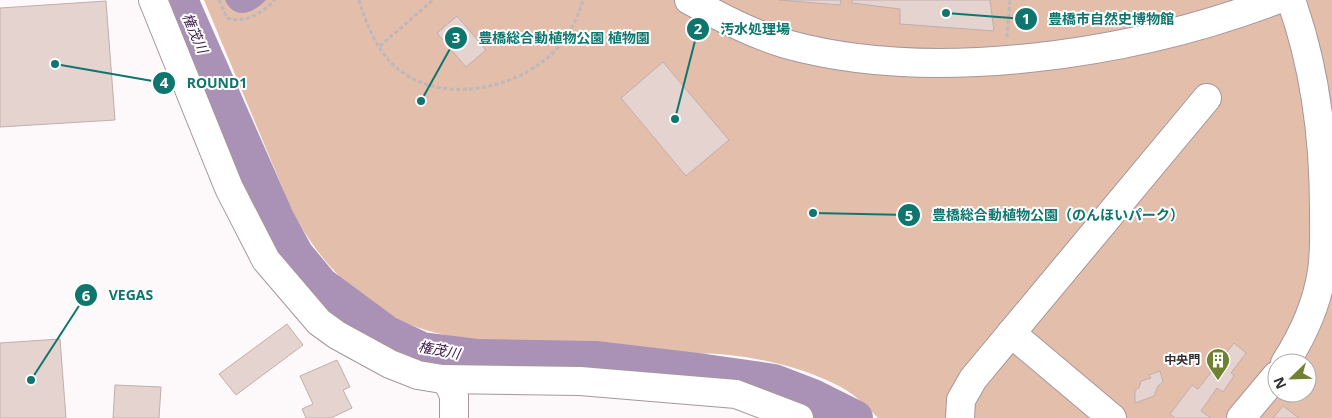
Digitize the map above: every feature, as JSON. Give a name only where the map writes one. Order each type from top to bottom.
[{"type":"street","points":[[153,0],[229,188],[266,260],[319,322],[337,335],[390,364],[418,375],[442,378],[580,381],[736,394],[799,418]]},
{"type":"street","points":[[689,0],[759,34],[784,43],[824,52],[907,61],[969,62],[1082,51],[1137,40],[1207,23],[1276,0]]},
{"type":"street","points":[[1291,0],[1298,18],[1309,63],[1320,133],[1327,272],[1311,313],[1291,353]]},
{"type":"street","points":[[960,418],[961,400],[973,379],[1206,98]]},
{"type":"street","points":[[1011,333],[1112,418]]},
{"type":"street","points":[[442,378],[449,384],[454,396],[454,418]]},
{"type":"street","points":[[1241,418],[1267,387]]},
{"type":"path","points":[[219,0],[227,18],[235,21],[260,13],[275,0]]},
{"type":"path","points":[[360,0],[369,26],[380,46],[388,59],[399,70],[424,83],[455,89],[487,87],[517,78],[534,69],[564,41],[572,29],[583,0]]},
{"type":"path","points":[[380,46],[433,0]]},
{"type":"path","points":[[1008,59],[1007,39],[1010,0]]},
{"type":"shaded area","points":[[204,0],[1332,0],[1332,418],[878,418],[848,391],[825,379],[784,365],[755,359],[706,354],[611,353],[474,339],[445,335],[419,328],[395,318],[352,288],[317,250],[302,229],[290,206]]},
{"type":"shaded area","points":[[225,0],[266,0],[250,11],[239,13],[229,7]]},
{"type":"building","points":[[779,0],[841,0],[840,5]]},
{"type":"building","points":[[852,0],[990,0],[994,31],[900,24],[900,9],[852,3]]},
{"type":"building","points":[[106,1],[115,120],[0,127],[0,8]]},
{"type":"building","points":[[457,16],[486,50],[466,67],[437,33]]},
{"type":"building","points":[[663,62],[729,140],[686,176],[621,98]]},
{"type":"building","points":[[287,324],[303,345],[236,395],[219,374]]},
{"type":"building","points":[[60,339],[66,418],[0,418],[0,343]]},
{"type":"building","name":"中央門","points":[[1234,343],[1246,353],[1231,373],[1234,376],[1223,392],[1217,388],[1201,411],[1211,418],[1175,418],[1170,414],[1192,385],[1198,389]]},
{"type":"building","points":[[337,360],[350,387],[343,390],[352,408],[331,418],[306,418],[302,409],[313,404],[300,376]]},
{"type":"building","points":[[1160,371],[1163,382],[1158,386],[1154,396],[1135,403],[1135,390],[1139,388],[1141,381],[1151,378],[1149,375]]},
{"type":"building","points":[[115,385],[161,387],[159,418],[113,418]]},
{"type":"building","points":[[1283,406],[1299,418],[1273,418]]},
{"type":"waterway","name":"権茂川","points":[[180,0],[276,218],[296,255],[321,285],[386,333],[422,350],[478,357],[595,359],[774,382],[813,397],[855,418]]},
{"type":"place","name":"豊橋市自然史博物館","points":[[946,13]]},
{"type":"place","name":"ROUND1","points":[[55,64]]},
{"type":"place","name":"豊橋総合動植物公園 植物園","points":[[421,101]]},
{"type":"place","name":"汚水処理場","points":[[675,119]]},
{"type":"place","name":"豊橋総合動植物公園（のんほいパーク）","points":[[813,213]]},
{"type":"place","name":"VEGAS","points":[[31,380]]},
{"type":"place","name":"中央門","points":[[1218,381]]}]
